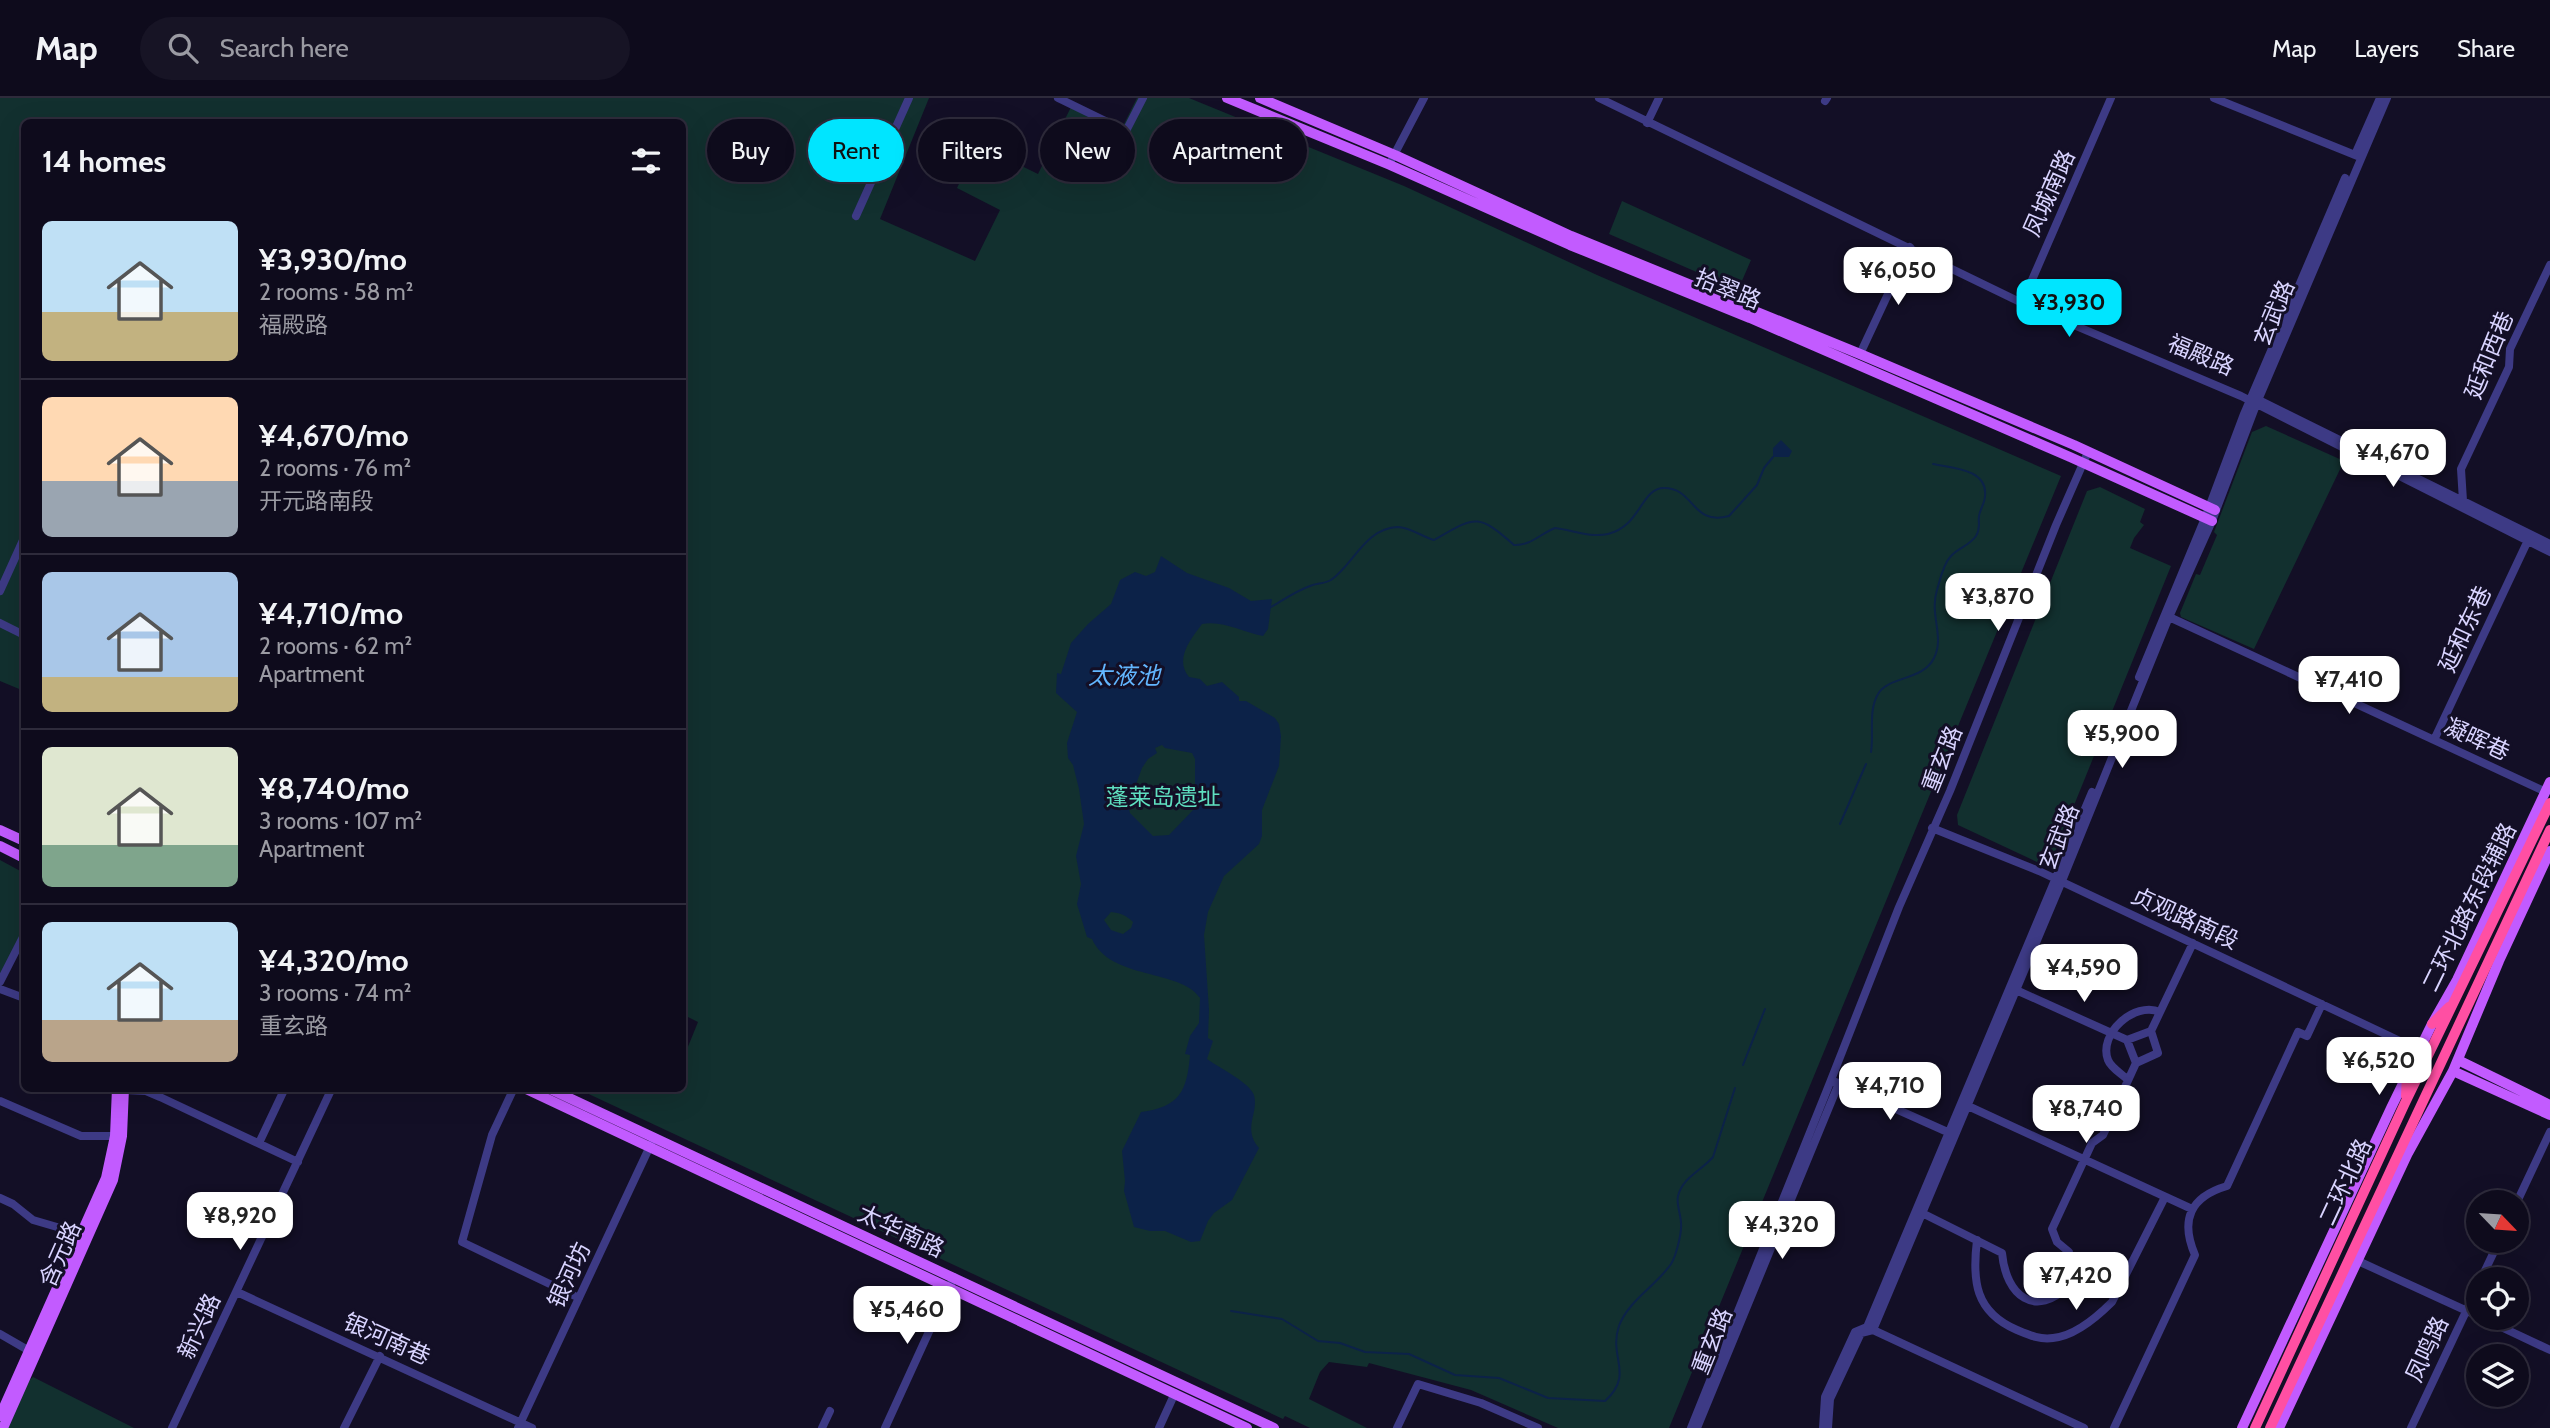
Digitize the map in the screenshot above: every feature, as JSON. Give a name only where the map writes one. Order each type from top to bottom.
[{"type":"highway","name":"二环北路","points":[[2255,1428],[2405,1102],[2456,1000],[2548,792]]},
{"type":"highway","name":"二环北路","points":[[2270,1428],[2550,830]]},
{"type":"highway","points":[[2432,1024],[2456,1000]]},
{"type":"highway","points":[[2405,1102],[2407,1074]]},
{"type":"main road","name":"拾翠路","points":[[1227,98],[1390,165],[1570,245],[1750,318],[2208,520]]},
{"type":"main road","name":"拾翠路","points":[[1260,98],[1395,155],[1571,236],[1860,354],[2088,452],[2212,509]]},
{"type":"main road","name":"二环北路东段辅路","points":[[2242,1428],[2419,1049],[2457,980],[2548,792]]},
{"type":"main road","points":[[0,830],[21,840]]},
{"type":"main road","points":[[0,846],[21,856]]},
{"type":"main road","points":[[2279,1428],[2408,1153],[2453,1071],[2550,851]]},
{"type":"main road","points":[[2470,1030],[2489,962]]},
{"type":"main road","points":[[2458,1060],[2550,1105]]},
{"type":"main road","points":[[2453,1071],[2550,1115]]},
{"type":"main road","name":"含元路","points":[[3,1428],[106,1178],[122,1092]]},
{"type":"main road","name":"含元路","points":[[0,1416],[33,1352],[113,1180],[122,1136],[122,1092]]},
{"type":"main road","name":"太华南路","points":[[533,1092],[954,1277],[1274,1428]]},
{"type":"main road","name":"太华南路","points":[[556,1092],[652,1143],[949,1288],[1247,1428]]},
{"type":"main road","points":[[2390,1171],[2439,1098]]},
{"type":"street","points":[[856,216],[909,98]]},
{"type":"street","points":[[1058,98],[1126,131],[1143,98]]},
{"type":"street","points":[[1390,165],[1424,98]]},
{"type":"street","name":"福殿路","points":[[1598,98],[2022,302],[2255,401]]},
{"type":"street","points":[[1647,123],[1659,98]]},
{"type":"street","name":"凤城南路","points":[[2022,302],[2111,98]]},
{"type":"street","points":[[2214,98],[2357,156]]},
{"type":"street","name":"玄武路","points":[[1870,1329],[2059,880],[2380,98]]},
{"type":"street","name":"玄武路","points":[[2357,156],[2387,98]]},
{"type":"street","points":[[1860,354],[1908,248]]},
{"type":"street","name":"延和西巷","points":[[2463,501],[2461,469],[2509,367],[2510,349],[2550,265]]},
{"type":"street","points":[[2255,401],[2463,501],[2550,552]]},
{"type":"street","points":[[2255,401],[2529,538],[2550,544]]},
{"type":"street","name":"重玄路","points":[[1698,1428],[1835,1082],[1899,907],[1950,790],[2056,524],[2088,452]]},
{"type":"street","name":"延和东巷","points":[[2434,740],[2529,538]]},
{"type":"street","points":[[0,592],[21,545]]},
{"type":"street","name":"凝晖巷","points":[[2167,616],[2548,792]]},
{"type":"street","points":[[0,623],[21,634]]},
{"type":"street","name":"贞观路南段","points":[[1933,828],[2059,880],[2419,1049]]},
{"type":"street","name":"玄武路","points":[[1828,1428],[1830,1399],[1861,1333],[1870,1329],[1922,1213],[1952,1134],[1968,1106],[2059,880]]},
{"type":"street","points":[[0,982],[21,941]]},
{"type":"street","points":[[1922,1213],[2002,1253],[2004,1272],[2020,1295],[2031,1302],[2045,1302],[2060,1295],[2070,1285],[2069,1252],[2057,1242],[2052,1229],[2092,1143],[2103,1135],[2136,1063],[2158,1053],[2151,1031],[2193,943]]},
{"type":"street","points":[[0,989],[21,997]]},
{"type":"street","points":[[2016,990],[2127,1040],[2136,1063]]},
{"type":"street","points":[[2114,1428],[2195,1255],[2188,1227],[2192,1209],[2202,1197],[2227,1186],[2298,1032],[2307,1036],[2322,1004]]},
{"type":"street","points":[[2128,1080],[2108,1061],[2106,1046],[2112,1033],[2128,1016],[2150,1008],[2160,1012]]},
{"type":"street","points":[[2127,1040],[2151,1031]]},
{"type":"street","points":[[1835,1082],[1952,1134]]},
{"type":"street","name":"重玄路","points":[[1691,1428],[1835,1082]]},
{"type":"street","points":[[148,1092],[298,1162]]},
{"type":"street","points":[[259,1143],[283,1092]]},
{"type":"street","name":"新兴路","points":[[172,1428],[330,1092]]},
{"type":"street","points":[[512,1092],[492,1135],[462,1242],[579,1298]]},
{"type":"street","points":[[0,1101],[82,1136],[115,1136]]},
{"type":"street","points":[[1968,1106],[2192,1209]]},
{"type":"street","points":[[2522,1190],[2550,1132]]},
{"type":"street","name":"银河坊","points":[[519,1425],[652,1143]]},
{"type":"street","points":[[1978,1240],[1974,1265],[1976,1283],[1982,1301],[1992,1314],[2003,1324],[2037,1338],[2055,1338],[2074,1331],[2112,1302],[2165,1197]]},
{"type":"street","points":[[0,1198],[13,1204],[33,1220],[81,1234]]},
{"type":"street","points":[[2358,1261],[2466,1310]]},
{"type":"street","points":[[885,1428],[954,1277]]},
{"type":"street","name":"银河南巷","points":[[237,1292],[380,1356],[519,1425],[532,1428]]},
{"type":"street","name":"凤鸣路","points":[[2411,1428],[2466,1312]]},
{"type":"street","points":[[1870,1329],[2084,1428]]},
{"type":"street","name":"玄武路","points":[[1823,1428],[1825,1397],[1856,1332],[1870,1329]]},
{"type":"street","points":[[2508,1330],[2550,1350]]},
{"type":"street","points":[[0,1334],[33,1352]]},
{"type":"street","points":[[344,1428],[380,1356]]},
{"type":"street","points":[[1397,1428],[1418,1384],[1480,1403],[1535,1427]]},
{"type":"street","points":[[1159,1428],[1175,1393]]},
{"type":"street","points":[[822,1428],[830,1410]]},
{"type":"green space","name":"蓬莱岛遗址","points":[[0,98],[929,98],[920,119],[918,119],[904,160],[904,119],[808,119],[808,182],[895,182],[880,219],[975,261],[1000,210],[957,188],[960,182],[1026,182],[1026,168],[1038,174],[1040,170],[1040,182],[1135,182],[1135,119],[1126,119],[1137,98],[1189,98],[1240,119],[1149,119],[1149,182],[1307,182],[1307,146],[1404,186],[1597,275],[2061,476],[1669,1428],[1558,1428],[1471,1390],[1369,1363],[1367,1367],[1329,1362],[1320,1372],[1309,1399],[1367,1428],[1310,1428],[1285,1416],[1283,1419],[584,1092],[686,1092],[686,1052],[698,1022],[686,1016],[686,119],[21,119],[21,690],[0,681]]},
{"type":"green space","points":[[1072,105],[1099,119],[1065,119]]},
{"type":"green space","points":[[1622,201],[1751,260],[1738,290],[1609,234]]},
{"type":"green space","points":[[2266,426],[2344,461],[2254,649],[2181,617],[2180,613],[2196,574],[2200,575],[2217,535],[2214,532],[2252,432]]},
{"type":"green space","points":[[2100,487],[2145,509],[2140,522],[2144,525],[2130,548],[2171,566],[2051,862],[2037,862],[1958,825],[1957,815],[2087,491]]},
{"type":"green space","points":[[0,860],[21,871],[21,935],[0,975]]},
{"type":"green space","points":[[33,1377],[134,1428],[0,1428],[0,1406]]},
{"type":"water","points":[[1781,440],[1792,451],[1789,457],[1773,457],[1773,448]]},
{"type":"water","name":"太液池","points":[[1161,556],[1187,573],[1229,588],[1251,601],[1272,599],[1268,629],[1263,636],[1225,625],[1202,624],[1186,649],[1183,663],[1189,677],[1200,679],[1207,686],[1222,682],[1239,697],[1239,701],[1246,701],[1275,718],[1281,736],[1279,766],[1262,810],[1262,836],[1259,844],[1224,876],[1208,912],[1204,935],[1208,1038],[1213,1041],[1207,1059],[1241,1081],[1254,1095],[1251,1127],[1254,1141],[1259,1148],[1232,1200],[1214,1213],[1200,1241],[1191,1242],[1165,1231],[1134,1227],[1124,1191],[1122,1151],[1141,1112],[1164,1106],[1179,1096],[1186,1079],[1190,1055],[1185,1054],[1190,1036],[1199,1023],[1200,998],[1178,982],[1114,961],[1087,937],[1077,904],[1081,884],[1076,856],[1084,824],[1079,789],[1073,765],[1068,758],[1067,743],[1077,712],[1056,693],[1057,673],[1061,674],[1071,643],[1111,604],[1120,580],[1135,572],[1146,576],[1155,572]],"holes":[[[1162,745],[1165,748],[1192,753],[1195,759],[1195,808],[1169,835],[1153,836],[1130,813],[1128,806],[1142,768],[1148,759],[1157,753],[1155,748]],[[1111,912],[1123,915],[1133,922],[1131,928],[1123,934],[1111,930],[1104,920]]]},
{"type":"waterway","points":[[1271,607],[1305,588],[1331,580],[1368,540],[1387,529],[1402,527],[1434,540],[1459,526],[1476,521],[1492,527],[1514,545],[1530,542],[1555,528],[1602,535],[1619,530],[1634,516],[1650,494],[1664,488],[1682,494],[1707,516],[1729,516],[1757,485],[1764,468],[1773,457]]},
{"type":"waterway","points":[[1871,752],[1872,715],[1878,694],[1889,684],[1922,671],[1934,658],[1938,642],[1935,599],[1942,572],[1951,556],[1967,545],[1978,531],[1985,496],[1981,480],[1967,471],[1933,464]]},
{"type":"waterway","points":[[1840,824],[1866,764]]},
{"type":"waterway","points":[[1743,1065],[1765,1009]]},
{"type":"waterway","points":[[1231,1311],[1282,1319],[1318,1341],[1340,1343],[1365,1352],[1409,1354],[1455,1375],[1499,1378],[1548,1398],[1605,1401],[1614,1391],[1620,1374],[1616,1347],[1619,1326],[1635,1301],[1665,1272],[1673,1260],[1681,1227],[1678,1202],[1680,1189],[1713,1157],[1735,1088]]}]
